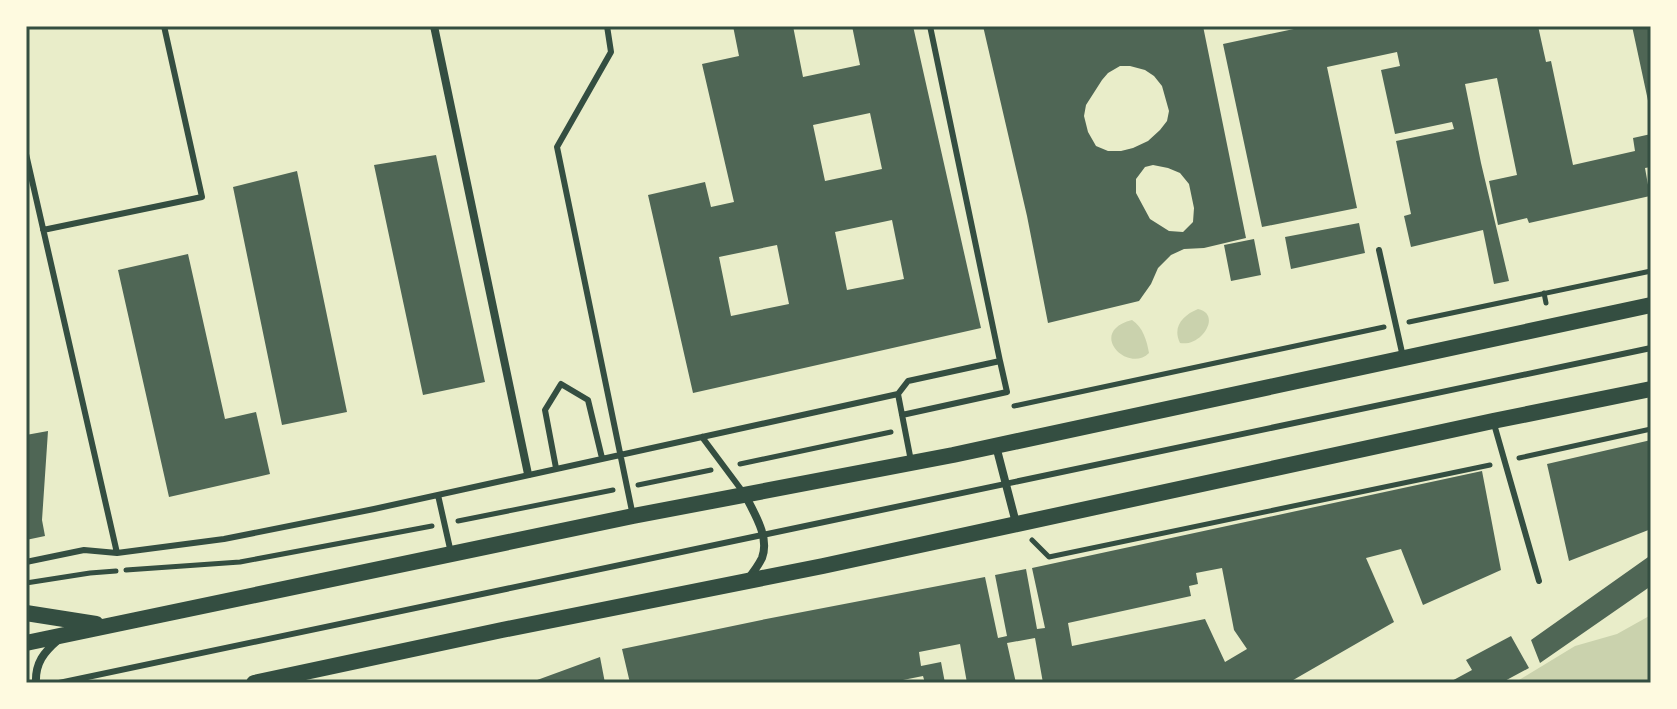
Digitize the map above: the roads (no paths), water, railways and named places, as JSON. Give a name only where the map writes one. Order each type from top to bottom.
[{"type":"main road","points":[[26,643],[633,516],[912,463],[1651,305]]},
{"type":"main road","points":[[254,683],[823,566],[1651,389]]},
{"type":"main road","points":[[26,613],[109,626]]},
{"type":"street","points":[[434,26],[528,474]]},
{"type":"street","points":[[996,445],[1016,523]]},
{"type":"street","points":[[745,495],[763,534],[764,545],[762,558],[746,581]]},
{"type":"street","points":[[36,683],[40,659],[62,636]]},
{"type":"lane","points":[[43,230],[202,197],[164,26]]},
{"type":"lane","points":[[607,26],[611,52],[557,147],[633,516]]},
{"type":"lane","points":[[902,415],[1007,392],[930,26]]},
{"type":"lane","points":[[26,154],[117,553]]},
{"type":"lane","points":[[1379,250],[1403,357]]},
{"type":"lane","points":[[59,683],[1651,348]]},
{"type":"lane","points":[[26,562],[84,550],[117,553],[224,539],[438,495],[898,394],[908,381],[1000,361]]},
{"type":"lane","points":[[556,468],[545,410],[561,384],[588,400],[602,458]]},
{"type":"lane","points":[[898,394],[912,463]]},
{"type":"lane","points":[[1493,421],[1539,581]]},
{"type":"lane","points":[[702,437],[745,495]]},
{"type":"lane","points":[[438,495],[451,553]]}]
